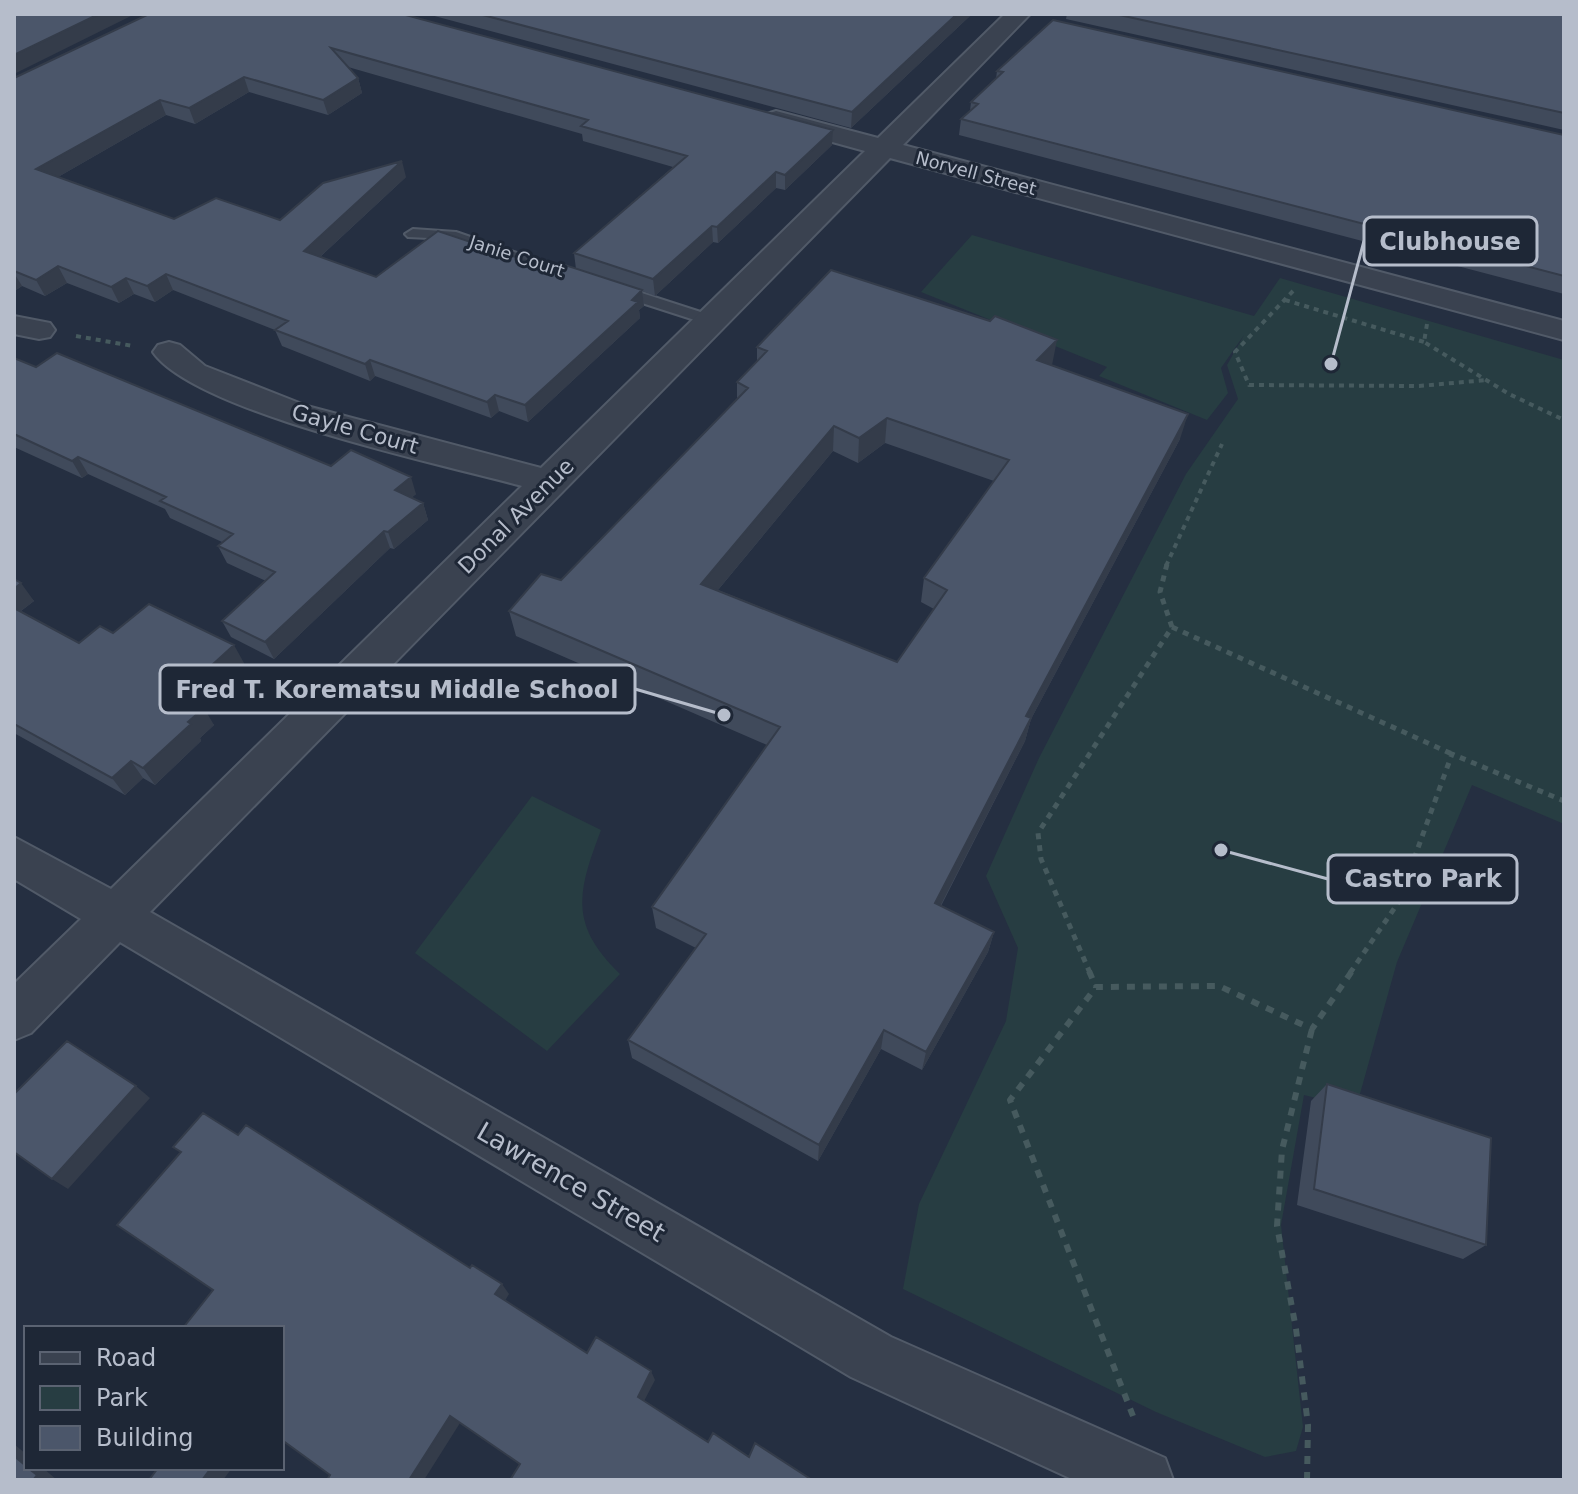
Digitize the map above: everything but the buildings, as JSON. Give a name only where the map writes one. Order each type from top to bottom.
[{"type":"street","name":"Donal Avenue","points":[[14,1017],[710,320],[1018,17]]},
{"type":"street","name":"Norvell Street","points":[[748,111],[1564,331]]},
{"type":"street","name":"Gayle Court","points":[[169,352],[194,373],[295,414],[550,482]]},
{"type":"street","name":"Lawrence Street","points":[[14,856],[871,1357],[1143,1480]]},
{"type":"lane","name":"Janie Court","points":[[413,234],[451,235],[710,320]]},
{"type":"path","points":[[1301,284],[1235,352],[1249,385],[1419,386],[1487,380]]},
{"type":"path","points":[[1285,300],[1424,342],[1541,412],[1564,420]]},
{"type":"path","points":[[1424,342],[1428,321]]},
{"type":"path","points":[[26,328],[169,352]]},
{"type":"path","points":[[1222,444],[1168,559],[1160,592],[1172,627],[1452,754],[1564,801]]},
{"type":"path","points":[[1096,987],[1041,859],[1038,833],[1172,627]]},
{"type":"path","points":[[1307,1480],[1306,1411],[1296,1329],[1277,1226],[1282,1150],[1312,1029],[1398,903],[1452,754]]},
{"type":"path","points":[[1096,987],[1219,986],[1312,1029]]},
{"type":"path","points":[[1096,987],[1010,1100],[1121,1387]]},
{"type":"green space","points":[[972,235],[1254,316],[1280,278],[1564,360],[1564,824],[1472,785],[1397,962],[1356,1108],[1304,1095],[1281,1225],[1303,1427],[1296,1451],[1265,1457],[1156,1412],[903,1289],[919,1204],[1006,1021],[1018,948],[986,876],[1039,758],[1186,474],[1238,399],[1227,365],[1244,335],[1221,368],[1228,393],[1207,420],[1099,376],[1107,367],[921,292]]},
{"type":"green space","points":[[532,796],[601,830],[587,871],[582,906],[592,939],[620,974],[547,1051],[415,953]]},
{"type":"place","name":"Clubhouse","points":[[1331,364]]},
{"type":"place","name":"Fred T. Korematsu Middle School","points":[[724,715]]},
{"type":"place","name":"Castro Park","points":[[1221,850]]}]
